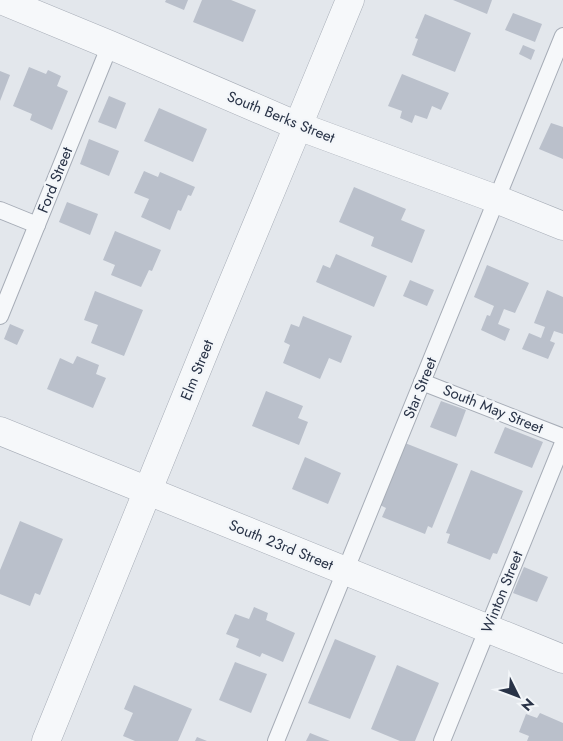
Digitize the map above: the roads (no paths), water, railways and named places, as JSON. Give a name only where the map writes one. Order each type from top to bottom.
[{"type":"street","name":"South Berks Street","points":[[2,0],[298,126],[496,199],[563,226]]},
{"type":"street","name":"Elm Street","points":[[46,741],[350,0]]},
{"type":"street","name":"South 23rd Street","points":[[0,431],[563,659]]},
{"type":"lane","name":"Star Street","points":[[276,741],[563,36]]},
{"type":"lane","name":"Ford Street","points":[[0,316],[110,45]]},
{"type":"lane","points":[[0,210],[37,225]]},
{"type":"lane","name":"South May Street","points":[[422,382],[563,437]]},
{"type":"lane","name":"Winton Street","points":[[442,741],[563,443]]}]
